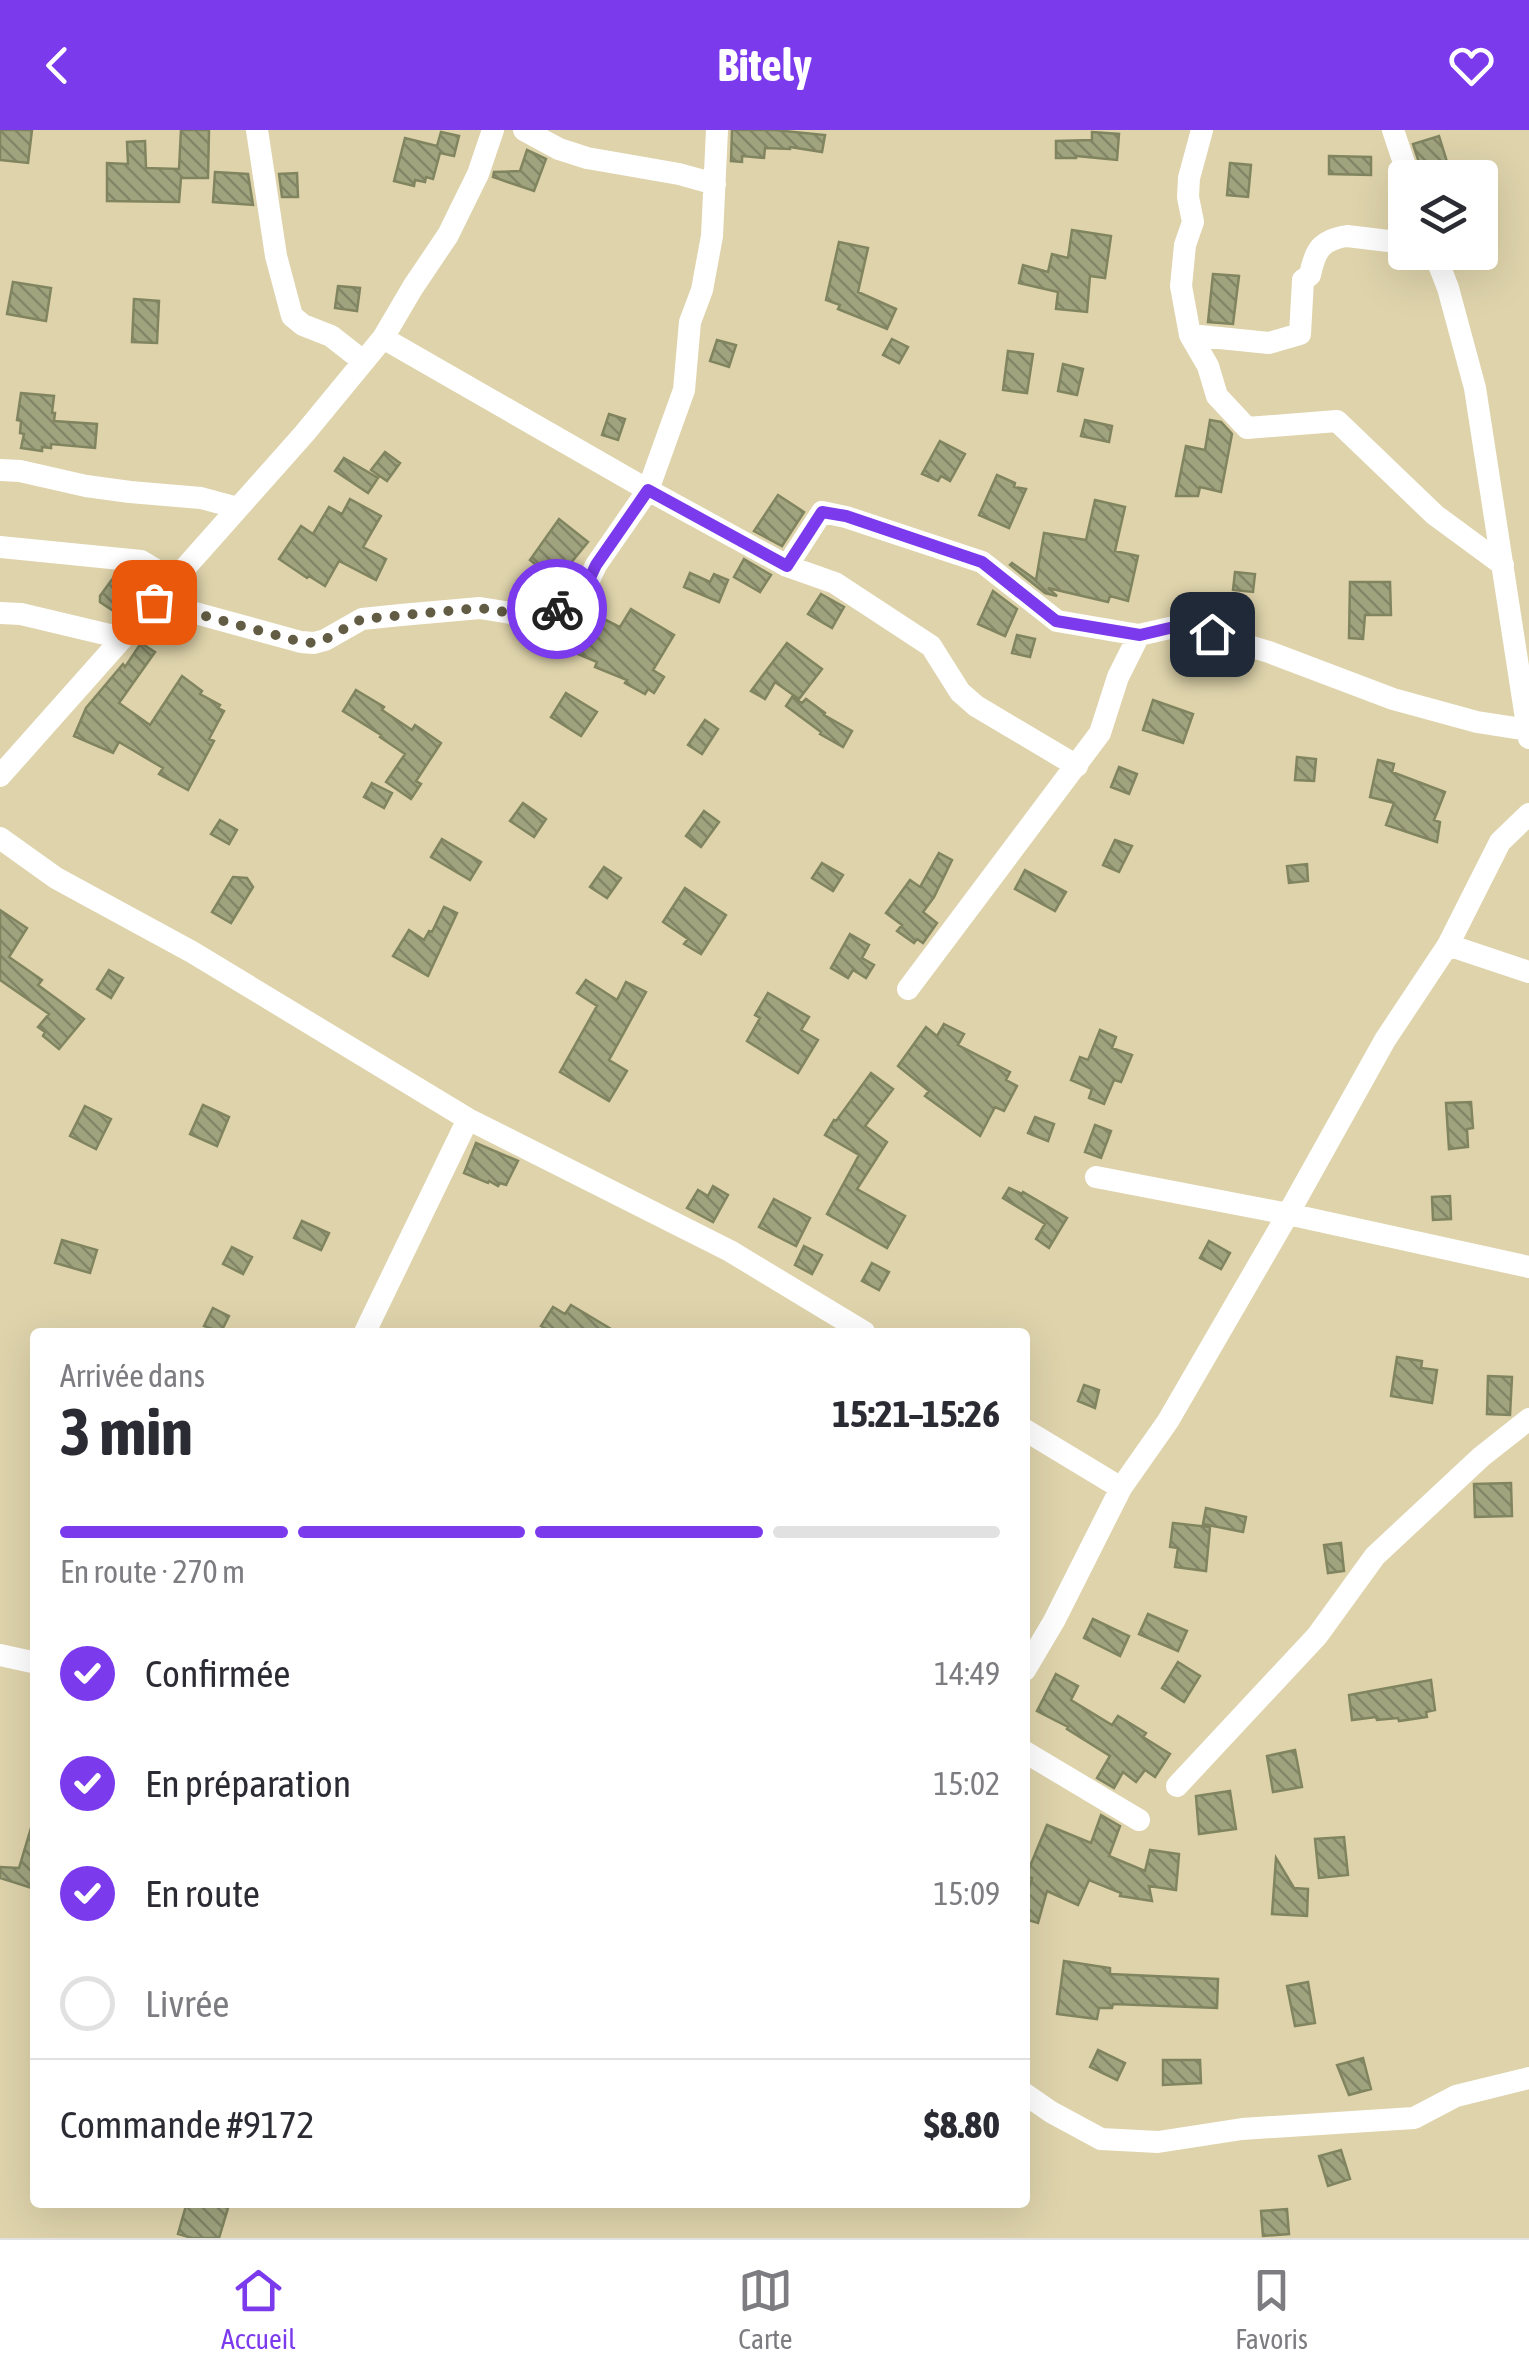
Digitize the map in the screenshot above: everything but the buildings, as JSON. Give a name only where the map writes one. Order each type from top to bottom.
[{"type":"street","points":[[257,130],[276,256],[292,316],[331,336],[364,361]]},
{"type":"street","points":[[524,130],[559,149],[587,158],[714,184]]},
{"type":"street","points":[[154,602],[314,643],[362,619],[480,608],[541,618],[582,595],[596,565],[648,490],[684,390],[690,322],[702,290],[712,236],[718,130]]},
{"type":"street","points":[[1202,130],[1190,178],[1188,197],[1194,222],[1184,245],[1180,286],[1190,335],[1208,366],[1217,396],[1247,428],[1337,421],[1434,514],[1503,565]]},
{"type":"street","points":[[1393,130],[1402,160]]},
{"type":"street","points":[[0,776],[304,434],[383,338],[448,235],[478,174],[487,131]]},
{"type":"street","points":[[1190,335],[1269,343],[1300,334],[1304,280],[1310,275],[1318,248],[1340,236],[1388,240]]},
{"type":"street","points":[[1441,270],[1476,388],[1529,738]]},
{"type":"street","points":[[383,338],[787,566],[835,582],[931,646],[960,692],[976,706],[1077,766]]},
{"type":"street","points":[[0,470],[20,470],[86,486],[201,498],[238,508]]},
{"type":"street","points":[[787,566],[822,512],[846,516],[982,562],[1056,621],[1140,635],[1174,627],[1192,629],[1269,652],[1393,699],[1478,722],[1528,730]]},
{"type":"street","points":[[0,547],[141,561],[174,580]]},
{"type":"street","points":[[0,612],[122,638]]},
{"type":"street","points":[[908,989],[1100,733],[1118,676],[1140,635]]},
{"type":"street","points":[[1030,1662],[1121,1488],[1168,1421],[1385,1040],[1448,945],[1500,842],[1529,814]]},
{"type":"street","points":[[0,838],[56,878],[192,952],[468,1119],[730,1251],[857,1328]]},
{"type":"street","points":[[1448,945],[1529,972]]},
{"type":"street","points":[[367,1328],[468,1119]]},
{"type":"street","points":[[1096,1176],[1529,1267]]},
{"type":"street","points":[[1177,1786],[1316,1636],[1374,1556],[1529,1418]]},
{"type":"street","points":[[1030,1433],[1121,1488]]},
{"type":"street","points":[[0,1655],[30,1662]]},
{"type":"street","points":[[1030,1755],[1139,1820]]},
{"type":"street","points":[[1030,2097],[1101,2138],[1158,2142],[1242,2129],[1414,2118],[1456,2096],[1529,2078]]},
{"type":"way so far","points":[[154,602],[314,643],[362,619],[480,608],[541,618],[557,609]]},
{"type":"route","points":[[557,609],[582,595],[596,565],[648,490],[787,566],[822,512],[846,516],[982,562],[1056,621],[1140,635],[1174,627],[1212,634]]}]
